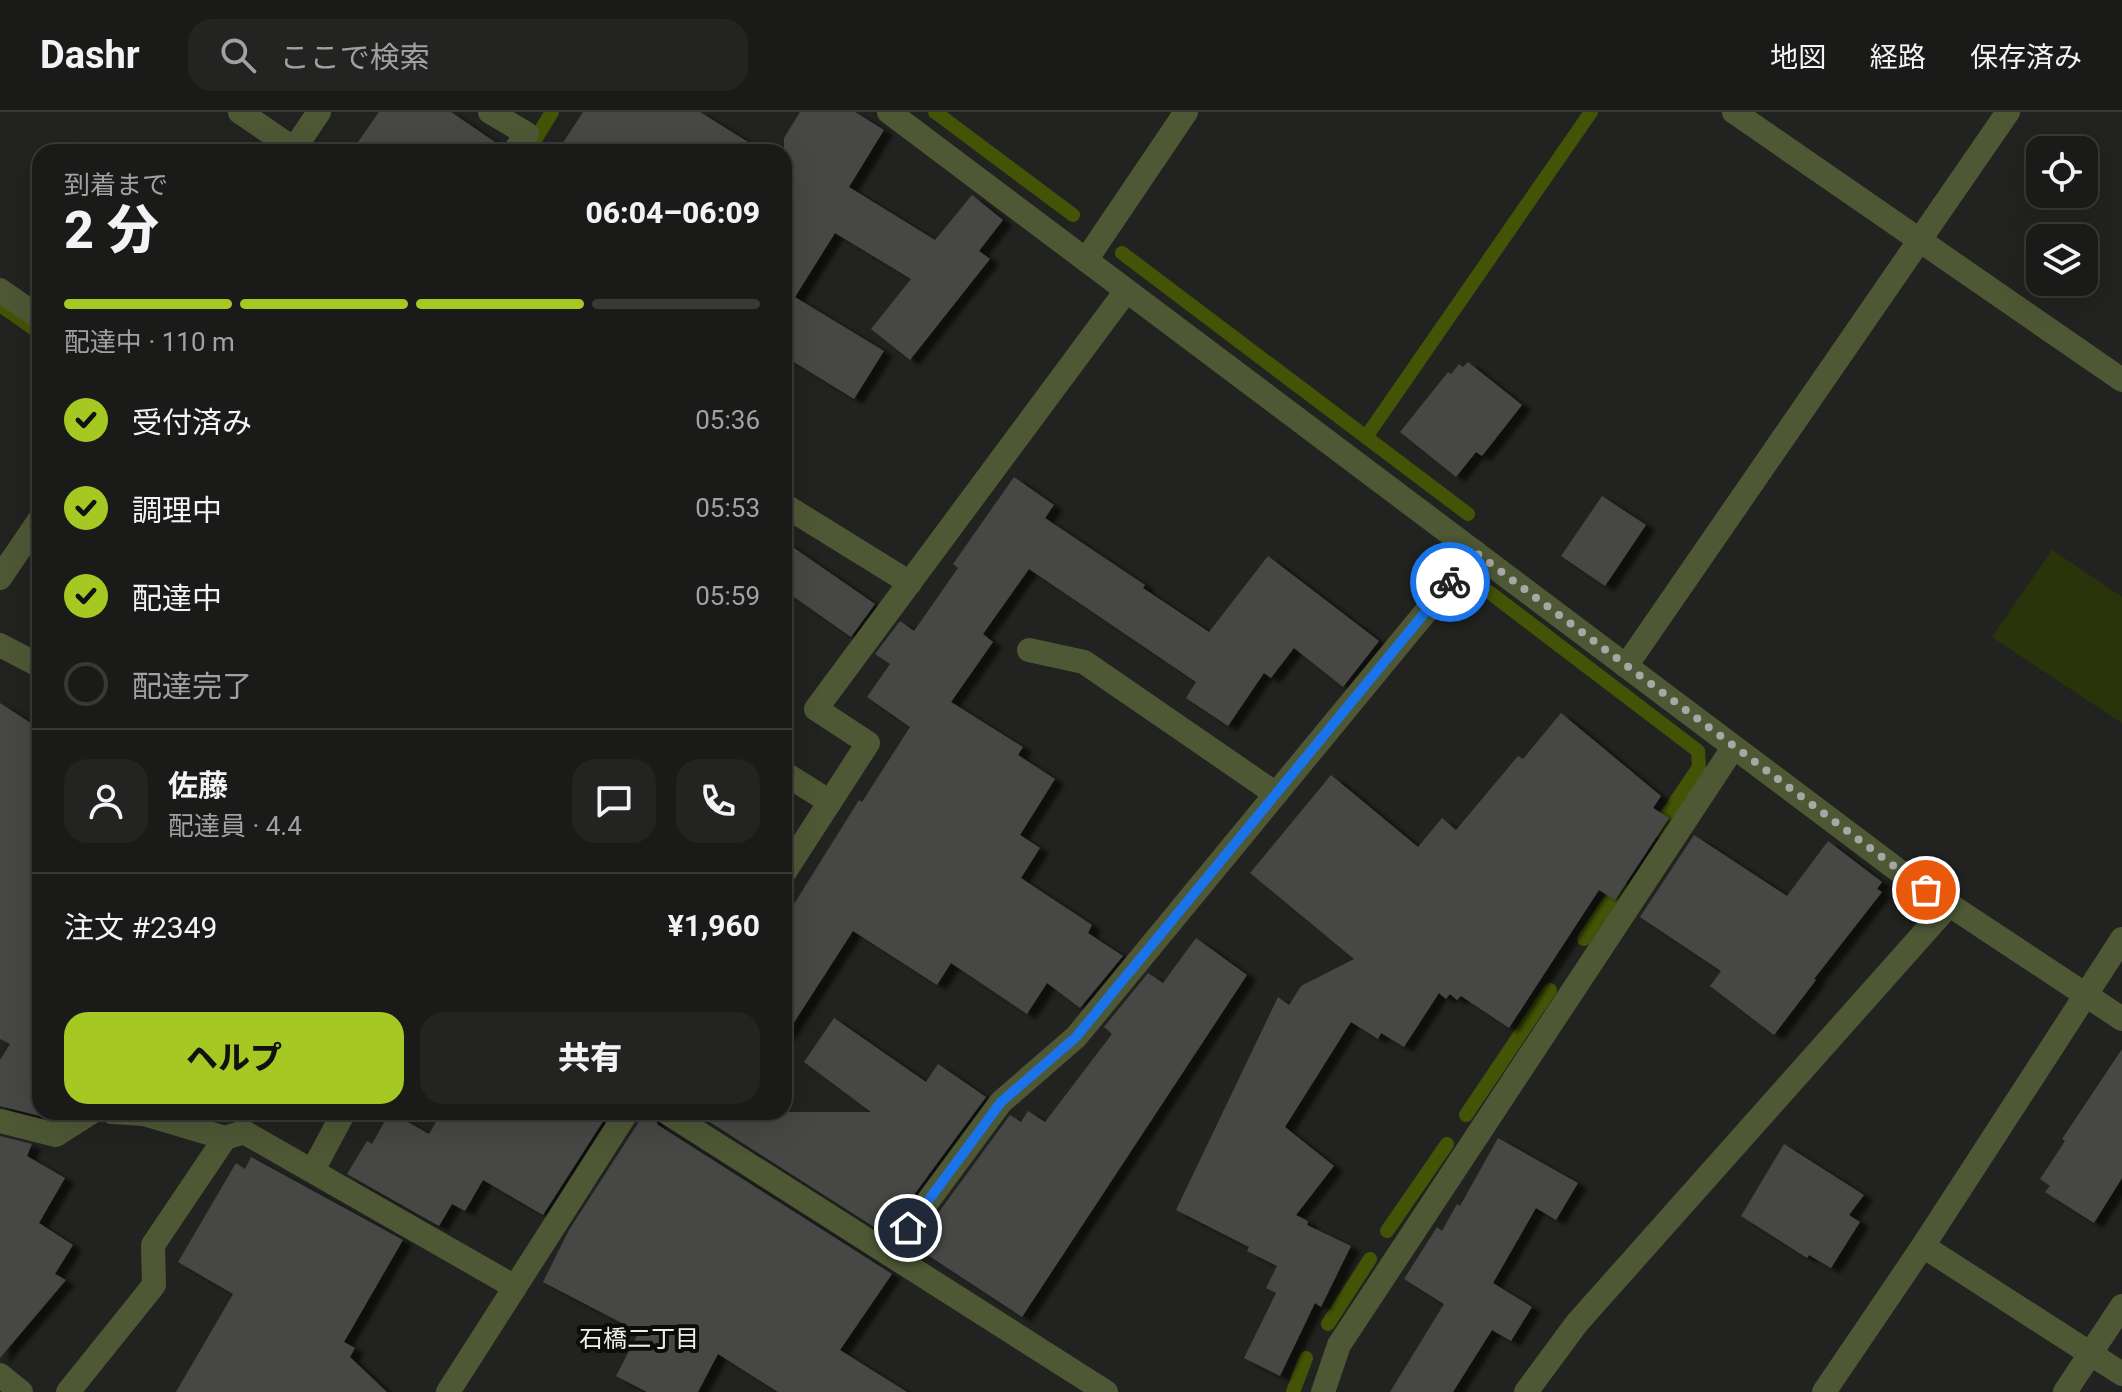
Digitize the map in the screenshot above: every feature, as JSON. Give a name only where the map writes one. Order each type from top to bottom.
[{"type":"street","points":[[240,112],[285,144]]},
{"type":"street","points":[[297,144],[319,112]]},
{"type":"street","points":[[490,112],[527,134],[520,144]]},
{"type":"street","points":[[889,112],[1903,874],[2122,1019]]},
{"type":"street","points":[[1086,260],[1186,112]]},
{"type":"street","points":[[1734,112],[2122,380]]},
{"type":"street","points":[[1626,666],[2008,112]]},
{"type":"street","points":[[0,290],[32,312]]},
{"type":"street","points":[[792,861],[868,743],[816,709],[1126,291]]},
{"type":"street","points":[[792,510],[910,583]]},
{"type":"street","points":[[0,578],[32,531]]},
{"type":"street","points":[[889,1254],[1001,1102],[1076,1037],[1475,552]]},
{"type":"street","points":[[0,645],[32,662]]},
{"type":"street","points":[[1029,650],[1084,662],[1276,794]]},
{"type":"street","points":[[1323,1392],[1339,1345],[1733,748]]},
{"type":"street","points":[[792,778],[830,802]]},
{"type":"street","points":[[1526,1392],[1577,1323],[1949,905]]},
{"type":"street","points":[[1824,1392],[1923,1246],[2122,939]]},
{"type":"street","points":[[0,1121],[56,1135],[79,1120]]},
{"type":"street","points":[[164,1120],[225,1138],[244,1132],[515,1287]]},
{"type":"street","points":[[313,1170],[340,1120]]},
{"type":"street","points":[[448,1392],[622,1120]]},
{"type":"street","points":[[679,1120],[1106,1392]]},
{"type":"street","points":[[68,1392],[154,1285],[153,1245],[225,1138]]},
{"type":"street","points":[[1923,1246],[2122,1374]]},
{"type":"street","points":[[2065,1392],[2122,1306]]},
{"type":"street","points":[[0,1375],[21,1392]]},
{"type":"green space","points":[[2052,550],[2122,597],[2122,723],[1992,637]]},
{"type":"building","points":[[379,112],[451,112],[498,144],[357,144]]},
{"type":"building","points":[[583,112],[700,112],[751,144],[562,144]]},
{"type":"building","points":[[800,112],[855,112],[884,130],[849,187],[935,240],[972,195],[1003,220],[979,251],[990,259],[910,360],[871,329],[911,279],[835,233],[795,297],[884,351],[854,399],[792,361],[792,144],[784,144],[784,138]]},
{"type":"building","points":[[1468,362],[1522,405],[1482,456],[1476,452],[1456,477],[1400,432],[1448,372],[1451,374],[1459,364],[1463,367]]},
{"type":"building","points":[[1014,477],[1054,505],[1045,518],[1209,632],[1268,556],[1379,641],[1343,687],[1294,648],[1271,678],[1264,673],[1228,726],[1186,698],[1196,682],[1029,569],[983,634],[993,642],[951,702],[1023,747],[1018,755],[1055,779],[1020,835],[1040,848],[1021,878],[1092,925],[1088,933],[1123,956],[1080,1008],[1047,983],[1027,1014],[951,963],[937,985],[853,931],[792,1026],[792,907],[859,800],[862,802],[910,727],[867,697],[890,664],[875,654],[900,621],[914,631],[958,568],[953,564]]},
{"type":"building","points":[[1602,496],[1646,525],[1605,586],[1561,556]]},
{"type":"building","points":[[792,547],[875,604],[851,637],[792,596]]},
{"type":"building","points":[[0,703],[32,724],[32,1114],[0,1106],[0,1060],[10,1044],[0,1039]]},
{"type":"building","points":[[1561,713],[1661,796],[1653,808],[1669,818],[1615,900],[1599,890],[1509,1028],[1461,996],[1457,1000],[1450,994],[1446,999],[1439,993],[1404,1047],[1381,1033],[1378,1039],[1351,1022],[1285,1127],[1334,1166],[1296,1215],[1308,1221],[1307,1225],[1351,1246],[1321,1307],[1315,1303],[1280,1376],[1244,1358],[1276,1293],[1266,1288],[1277,1266],[1247,1251],[1249,1247],[1176,1210],[1278,997],[1289,1005],[1301,986],[1354,959],[1250,873],[1331,775],[1418,847],[1442,818],[1456,830],[1518,756],[1523,759]]},
{"type":"building","points":[[1694,835],[1787,896],[1828,841],[1882,882],[1877,889],[1882,892],[1774,1035],[1710,986],[1721,971],[1640,917]]},
{"type":"building","points":[[1196,938],[1247,975],[1022,1317],[914,1246],[1010,1115],[1021,1122],[1028,1111],[1045,1122],[1112,1034],[1104,1027],[1148,973],[1163,983]]},
{"type":"building","points":[[834,1018],[926,1082],[938,1064],[986,1097],[885,1234],[707,1120],[792,1120],[792,1112],[871,1112],[804,1062]]},
{"type":"building","points":[[2122,1049],[2122,1178],[2094,1223],[2045,1192],[2050,1186],[2040,1179],[2065,1141],[2062,1139]]},
{"type":"building","points":[[386,1120],[404,1120],[429,1134],[437,1120],[604,1120],[543,1215],[483,1180],[465,1211],[452,1204],[439,1226],[347,1174],[367,1141],[372,1144]]},
{"type":"building","points":[[640,1120],[655,1120],[658,1125],[892,1274],[840,1350],[907,1392],[778,1392],[718,1354],[698,1392],[647,1392],[616,1376],[639,1332],[543,1282],[569,1230]]},
{"type":"building","points":[[0,1136],[32,1144],[27,1156],[65,1178],[39,1223],[73,1245],[55,1274],[66,1280],[0,1358]]},
{"type":"building","points":[[1498,1138],[1578,1183],[1556,1220],[1536,1208],[1493,1283],[1532,1307],[1511,1341],[1492,1330],[1453,1392],[1390,1392],[1444,1304],[1404,1279],[1437,1227],[1442,1231],[1457,1204],[1460,1206]]},
{"type":"building","points":[[1784,1144],[1864,1195],[1849,1215],[1860,1222],[1831,1268],[1809,1255],[1807,1258],[1741,1216]]},
{"type":"building","points":[[251,1157],[403,1240],[344,1342],[355,1348],[350,1357],[387,1392],[176,1392],[233,1294],[178,1262],[236,1163],[245,1169]]},
{"type":"waterway","points":[[532,144],[552,112]]},
{"type":"waterway","points":[[935,112],[1073,215]]},
{"type":"waterway","points":[[1366,437],[1591,112]]},
{"type":"waterway","points":[[1122,253],[1468,514]]},
{"type":"waterway","points":[[0,305],[32,327]]},
{"type":"waterway","points":[[1489,592],[1698,751],[1699,767],[1656,831]]},
{"type":"waterway","points":[[1584,939],[1620,885]]},
{"type":"waterway","points":[[1466,1115],[1550,990]]},
{"type":"waterway","points":[[1387,1231],[1447,1144]]},
{"type":"waterway","points":[[1328,1324],[1370,1259]]},
{"type":"waterway","points":[[1293,1392],[1306,1358]]},
{"type":"way so far","points":[[1450,582],[1475,552],[1926,890]]},
{"type":"district","name":"石橋二丁目","points":[[639,1339]]},
{"type":"route","points":[[908,1228],[1001,1102],[1076,1037],[1450,582]]}]
